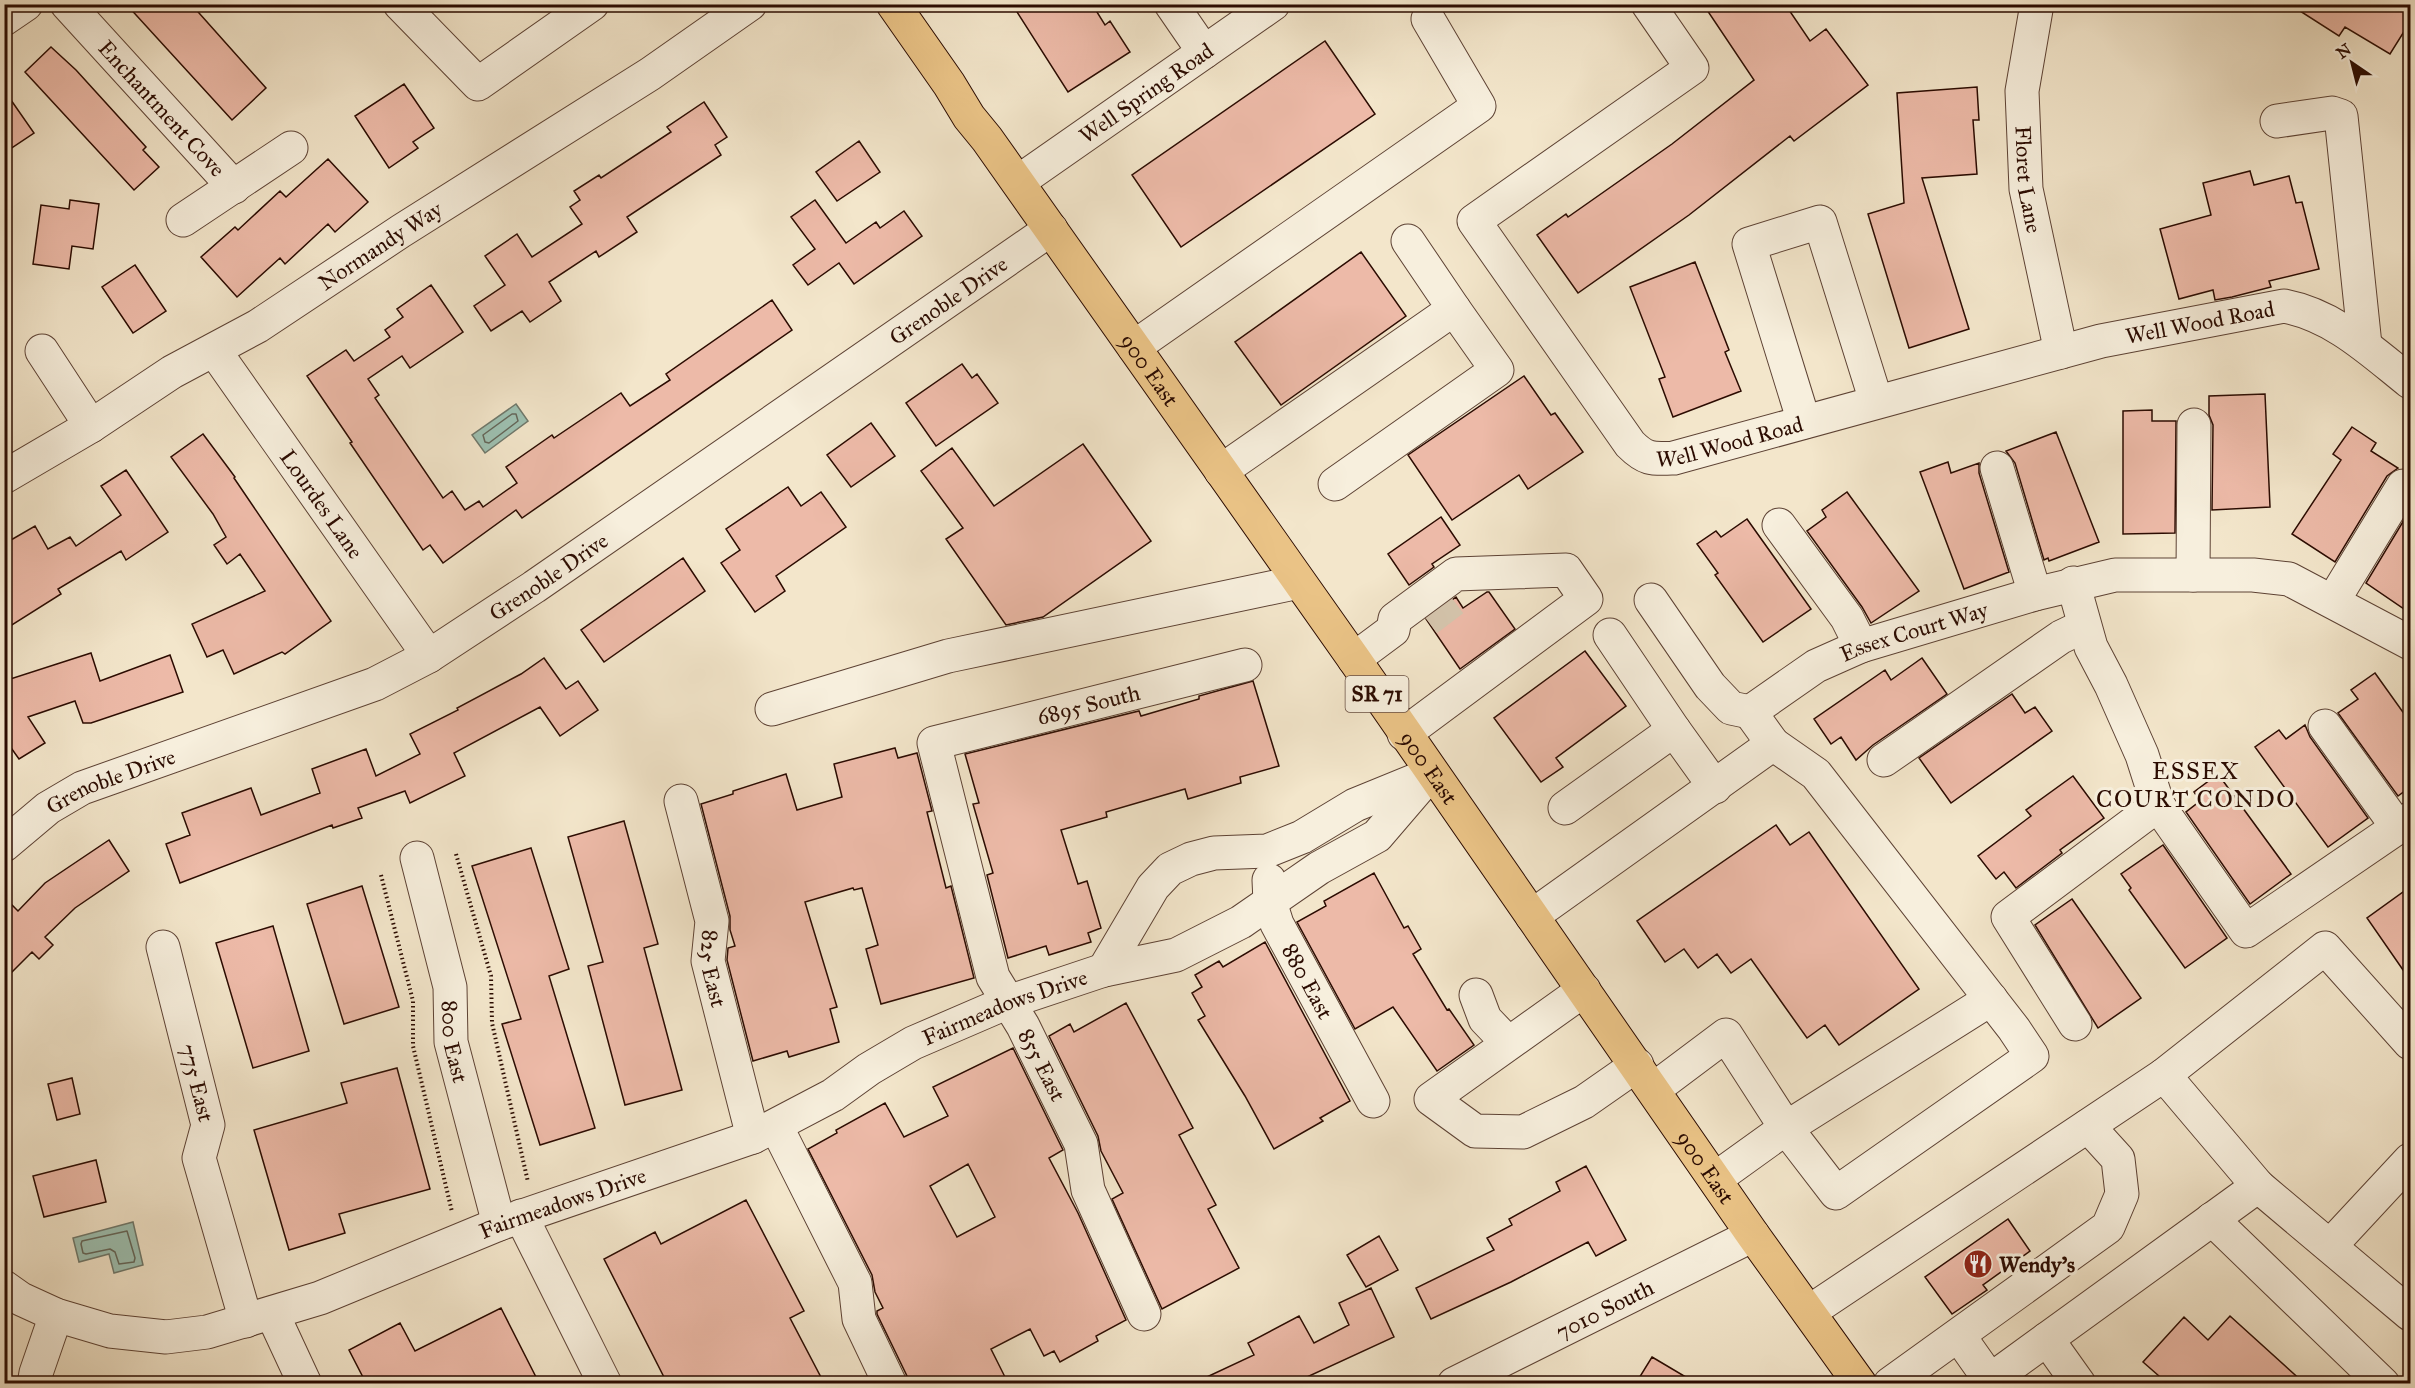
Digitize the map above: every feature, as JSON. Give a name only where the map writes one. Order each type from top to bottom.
[{"type":"main road","name":"900 East","points":[[893,4],[949,84],[969,117],[987,138],[1354,659],[1753,1235],[1860,1383]]},
{"type":"street","points":[[4,19],[26,4]]},
{"type":"street","name":"Enchantment Cove","points":[[67,4],[234,187]]},
{"type":"street","points":[[400,4],[478,84],[592,4]]},
{"type":"street","name":"Normandy Way","points":[[4,477],[91,426],[172,372],[258,326],[401,231],[650,74],[750,4]]},
{"type":"street","points":[[1171,4],[1204,52]]},
{"type":"street","name":"Well Spring Road","points":[[1017,182],[1273,4]]},
{"type":"street","name":"Well Wood Road","points":[[1648,4],[1692,68],[1474,221],[1630,444],[1640,454],[1650,459],[1674,458],[2101,341],[2284,306],[2303,310],[2330,321],[2365,345],[2410,382]]},
{"type":"street","name":"Floret Lane","points":[[2037,4],[2022,91],[2026,189],[2061,352]]},
{"type":"street","points":[[1134,347],[1479,106],[1428,19]]},
{"type":"street","points":[[2277,120],[2332,113],[2341,116],[2365,345]]},
{"type":"street","name":"Enchantment Cove","points":[[183,220],[291,148]]},
{"type":"street","points":[[1804,422],[1749,244],[1820,222],[1876,401]]},
{"type":"street","name":"Grenoble Drive","points":[[4,845],[48,808],[82,788],[375,684],[429,656],[534,587],[1051,229]]},
{"type":"street","points":[[1335,484],[1497,370],[1408,241]]},
{"type":"street","points":[[1221,471],[1454,309]]},
{"type":"street","name":"Lourdes Lane","points":[[214,350],[429,656]]},
{"type":"street","points":[[42,351],[91,426]]},
{"type":"street","points":[[2193,575],[2194,425]]},
{"type":"street","points":[[1997,468],[2035,594]]},
{"type":"street","points":[[2333,601],[2403,486]]},
{"type":"street","points":[[1779,525],[1847,618],[1861,646]]},
{"type":"street","points":[[1354,659],[1393,630],[1395,619],[1456,574],[1464,586],[1566,570],[1586,599],[1404,734]]},
{"type":"street","name":"Essex Court Way","points":[[1750,712],[1816,666],[1861,646],[2073,583],[2115,575],[2253,575],[2289,579],[2410,643]]},
{"type":"street","points":[[772,709],[948,656],[1299,582]]},
{"type":"street","points":[[2073,583],[2091,647],[2111,685],[2142,755],[2158,805],[2246,931],[2404,824],[2325,726]]},
{"type":"street","points":[[1584,990],[1431,1099],[1475,1131],[1523,1132],[1584,1102],[1645,1077],[1726,1035],[1786,1128],[1836,1193],[2032,1056],[1991,999],[1816,774],[1773,744],[1750,712],[1731,708],[1710,686],[1651,600]]},
{"type":"street","points":[[1393,630],[1404,633],[1427,620]]},
{"type":"street","points":[[1884,760],[2061,637],[2084,626]]},
{"type":"street","points":[[1610,635],[1715,787]]},
{"type":"street","name":"6895 South","points":[[934,744],[1245,666]]},
{"type":"street","points":[[1565,808],[1674,730]]},
{"type":"street","name":"855 East","points":[[934,744],[993,977],[1023,1026],[1081,1144],[1088,1190],[1144,1314]]},
{"type":"street","points":[[1532,916],[1773,744]]},
{"type":"street","name":"Fairmeadows Drive","points":[[1104,969],[1153,887],[1170,869],[1191,859],[1214,853],[1267,851],[1302,837],[1355,805],[1431,773]]},
{"type":"street","name":"Fairmeadows Drive","points":[[4,1287],[21,1299],[56,1315],[110,1331],[166,1337],[207,1332],[320,1298],[510,1220],[765,1132],[833,1095],[868,1069],[913,1043],[1008,1002],[1104,969],[1176,955],[1240,922],[1319,868],[1377,836],[1431,773]]},
{"type":"street","name":"825 East","points":[[681,801],[712,921],[708,961],[765,1132],[855,1283],[859,1319],[890,1383]]},
{"type":"street","points":[[2075,1024],[2008,917],[2158,805]]},
{"type":"street","name":"880 East","points":[[1267,851],[1270,902],[1277,924],[1373,1101]]},
{"type":"street","name":"800 East","points":[[417,858],[450,987],[451,1042],[510,1220],[605,1383]]},
{"type":"street","name":"775 East","points":[[163,947],[208,1125],[199,1158],[259,1317],[305,1383]]},
{"type":"street","points":[[1809,1312],[2164,1075],[2325,948],[2410,1043]]},
{"type":"street","points":[[1476,995],[1485,1019],[1508,1043]]},
{"type":"street","points":[[1715,1179],[1786,1128],[1991,999]]},
{"type":"street","points":[[2164,1075],[2258,1185],[2410,1314]]},
{"type":"street","points":[[1890,1383],[1959,1336],[2108,1227],[2122,1194],[2118,1159],[2088,1126]]},
{"type":"street","points":[[2330,1246],[2410,1160]]},
{"type":"street","points":[[1959,1336],[1988,1382],[2258,1185]]},
{"type":"street","points":[[2212,1219],[2383,1383]]},
{"type":"street","name":"7010 South","points":[[1454,1383],[1753,1235]]},
{"type":"street","points":[[34,1383],[56,1315]]},
{"type":"street","points":[[2047,1339],[2079,1383]]},
{"type":"path","points":[[456,854],[491,976],[492,1023],[528,1182]]},
{"type":"path","points":[[381,875],[413,1001],[413,1046],[453,1213]]},
{"type":"water","points":[[516,404],[528,421],[485,453],[472,435]]},
{"type":"water","points":[[133,1222],[143,1265],[114,1273],[109,1254],[79,1262],[73,1238]]},
{"type":"building","points":[[126,4],[191,4],[266,88],[232,120]]},
{"type":"building","points":[[1012,4],[1092,4],[1105,25],[1110,21],[1130,52],[1068,92]]},
{"type":"building","points":[[1703,4],[1785,4],[1810,41],[1826,29],[1868,85],[1794,141],[1790,136],[1689,215],[1578,293],[1537,235],[1566,214],[1568,217],[1672,144],[1754,80]]},
{"type":"building","points":[[2289,4],[2410,4],[2410,22],[2390,54],[2345,27],[2339,36]]},
{"type":"building","points":[[1325,41],[1375,114],[1181,247],[1132,175]]},
{"type":"building","points":[[51,47],[76,70],[146,147],[143,150],[159,167],[134,190],[25,72]]},
{"type":"building","points":[[404,84],[434,128],[413,142],[418,148],[389,168],[355,116]]},
{"type":"building","points":[[1977,87],[1979,120],[1973,120],[1977,174],[1922,178],[1969,329],[1909,348],[1868,214],[1904,203],[1897,93]]},
{"type":"building","points":[[4,90],[34,133],[4,153]]},
{"type":"building","points":[[704,102],[727,137],[715,145],[721,155],[627,217],[637,232],[599,257],[596,251],[549,282],[561,301],[530,322],[522,311],[491,331],[474,306],[505,285],[485,256],[517,234],[532,257],[582,224],[570,207],[580,200],[574,191],[599,175],[601,178],[671,132],[667,127]]},
{"type":"building","points":[[859,141],[880,172],[837,201],[816,172]]},
{"type":"building","points":[[328,159],[368,202],[335,232],[328,224],[285,264],[280,258],[237,297],[201,257],[235,227],[238,230],[280,191],[286,197]]},
{"type":"building","points":[[2250,171],[2254,185],[2289,176],[2296,203],[2302,202],[2319,269],[2269,281],[2271,287],[2232,297],[2215,300],[2213,290],[2179,299],[2160,229],[2211,215],[2203,183]]},
{"type":"building","points":[[70,200],[99,204],[93,249],[72,246],[69,269],[33,264],[41,205],[69,209]]},
{"type":"building","points":[[815,200],[846,243],[876,222],[880,228],[904,211],[922,236],[854,284],[839,263],[808,285],[793,265],[815,249],[791,217]]},
{"type":"building","points":[[1361,252],[1406,316],[1281,405],[1235,342]]},
{"type":"building","points":[[1695,262],[1729,350],[1725,352],[1741,391],[1673,417],[1659,379],[1665,377],[1630,287]]},
{"type":"building","points":[[135,265],[166,311],[133,333],[102,287]]},
{"type":"building","points":[[431,285],[463,332],[410,368],[402,356],[368,379],[379,395],[375,398],[443,498],[452,491],[465,510],[479,501],[483,507],[517,483],[506,467],[552,435],[554,438],[621,393],[630,406],[670,380],[666,374],[772,300],[792,330],[522,518],[516,510],[443,563],[430,545],[423,550],[307,376],[346,350],[354,361],[390,337],[385,330],[403,317],[397,309]]},
{"type":"building","points":[[962,364],[972,378],[977,374],[998,403],[936,446],[906,403]]},
{"type":"building","points":[[1524,376],[1551,415],[1555,413],[1583,452],[1528,489],[1519,475],[1452,520],[1408,455]]},
{"type":"building","points":[[2265,394],[2270,507],[2212,510],[2213,425],[2209,415],[2209,396]]},
{"type":"building","points":[[2152,410],[2152,421],[2176,421],[2175,533],[2123,534],[2123,411]]},
{"type":"building","points":[[871,423],[895,456],[851,487],[827,455]]},
{"type":"building","points":[[2352,427],[2376,443],[2371,451],[2398,468],[2387,476],[2335,562],[2292,534],[2341,460],[2333,454]]},
{"type":"building","points":[[2056,432],[2099,542],[2049,561],[2048,558],[2044,560],[2015,463],[2006,451]]},
{"type":"building","points":[[203,434],[235,477],[331,621],[285,654],[282,652],[234,674],[223,650],[207,657],[192,624],[265,591],[240,554],[227,564],[214,545],[226,537],[213,514],[171,457]]},
{"type":"building","points":[[1083,444],[1151,541],[1043,617],[1006,625],[946,539],[963,528],[921,471],[952,448],[994,506]]},
{"type":"building","points":[[1948,462],[1951,473],[1979,463],[1979,473],[2009,572],[1964,589],[1920,472]]},
{"type":"building","points":[[126,470],[168,532],[126,560],[121,551],[58,589],[61,594],[4,630],[4,544],[35,526],[48,549],[70,537],[76,546],[121,515],[101,486]]},
{"type":"building","points":[[788,487],[801,506],[821,492],[846,527],[776,576],[785,591],[755,612],[721,563],[740,550],[726,529]]},
{"type":"building","points":[[1847,492],[1919,591],[1871,623],[1807,531],[1826,517],[1822,510]]},
{"type":"building","points":[[2410,510],[2410,613],[2366,583]]},
{"type":"building","points":[[1441,517],[1460,545],[1432,564],[1434,567],[1409,585],[1388,554]]},
{"type":"building","points":[[1747,519],[1811,609],[1763,642],[1715,575],[1718,573],[1697,544],[1716,531],[1721,537]]},
{"type":"building","points":[[683,558],[705,591],[604,662],[581,630]]},
{"type":"building","points":[[1487,592],[1515,629],[1460,669],[1426,619],[1456,597],[1463,608]]},
{"type":"building","points":[[1585,651],[1626,706],[1556,758],[1563,767],[1541,782],[1494,718]]},
{"type":"building","points":[[91,653],[100,681],[170,655],[183,692],[91,723],[83,723],[75,701],[28,717],[45,743],[19,759],[4,738],[4,681]]},
{"type":"building","points":[[544,658],[566,689],[578,681],[598,710],[560,736],[540,707],[454,753],[465,776],[410,803],[405,791],[358,808],[362,818],[333,828],[332,825],[180,883],[166,844],[190,835],[182,813],[251,788],[261,815],[320,793],[312,769],[366,749],[376,776],[420,754],[410,734],[458,710],[457,708],[521,674]]},
{"type":"building","points":[[1922,658],[1947,694],[1873,745],[1856,760],[1841,737],[1831,744],[1814,719],[1885,670],[1891,680]]},
{"type":"building","points":[[2375,673],[2410,722],[2410,787],[2398,796],[2338,713],[2358,699],[2351,690]]},
{"type":"building","points":[[1253,681],[1279,766],[1240,777],[1241,783],[1188,799],[1185,789],[1106,812],[1107,817],[1061,830],[1078,884],[1087,881],[1101,928],[1088,933],[1091,942],[1049,955],[1046,946],[1008,958],[987,875],[993,873],[973,804],[979,803],[965,754],[1139,711],[1141,716]]},
{"type":"building","points":[[2012,694],[2025,713],[2035,707],[2052,731],[1951,803],[1919,758]]},
{"type":"building","points":[[2305,725],[2310,737],[2368,818],[2328,847],[2255,747],[2279,730],[2286,739]]},
{"type":"building","points":[[895,748],[898,758],[917,753],[932,811],[927,812],[946,888],[951,886],[974,978],[881,1004],[866,949],[878,945],[862,888],[854,890],[853,888],[805,902],[837,1007],[830,1009],[839,1042],[789,1057],[787,1051],[753,1061],[727,960],[728,948],[735,946],[730,930],[730,916],[701,804],[786,774],[797,810],[842,797],[834,764]]},
{"type":"building","points":[[2218,774],[2291,874],[2250,904],[2186,812],[2200,801],[2194,792]]},
{"type":"building","points":[[2073,776],[2104,818],[2060,850],[2062,853],[2016,888],[2004,872],[1996,879],[1978,856],[2031,816],[2026,810]]},
{"type":"building","points":[[624,821],[658,944],[644,948],[682,1090],[625,1105],[588,966],[603,962],[568,837]]},
{"type":"building","points":[[1776,825],[1790,845],[1809,832],[1919,989],[1839,1045],[1825,1025],[1807,1038],[1751,959],[1731,973],[1717,954],[1698,968],[1684,949],[1665,962],[1637,921]]},
{"type":"building","points":[[109,840],[129,871],[75,908],[45,937],[53,945],[39,959],[32,952],[4,980],[4,900],[6,899],[18,911],[45,883]]},
{"type":"building","points":[[2163,845],[2227,938],[2185,968],[2129,890],[2131,888],[2121,874]]},
{"type":"building","points":[[531,848],[569,969],[549,976],[595,1128],[540,1145],[502,1024],[521,1019],[472,866]]},
{"type":"building","points":[[1374,873],[1404,928],[1408,926],[1421,949],[1413,954],[1447,1010],[1449,1009],[1474,1045],[1437,1071],[1393,1007],[1355,1029],[1297,922],[1326,906],[1324,901]]},
{"type":"building","points":[[362,886],[399,1007],[344,1024],[307,904]]},
{"type":"building","points":[[2410,887],[2410,980],[2367,918]]},
{"type":"building","points":[[2072,899],[2141,998],[2098,1028],[2035,925]]},
{"type":"building","points":[[273,926],[309,1051],[253,1068],[216,943]]},
{"type":"building","points":[[1265,942],[1350,1101],[1320,1118],[1323,1121],[1274,1149],[1245,1096],[1198,1020],[1205,1016],[1192,993],[1202,987],[1195,975],[1219,961],[1223,967]]},
{"type":"building","points":[[1126,1003],[1193,1128],[1179,1135],[1216,1205],[1208,1209],[1239,1268],[1162,1309],[1112,1199],[1123,1193],[1101,1151],[1098,1136],[1049,1036],[1070,1024],[1074,1032]]},
{"type":"building","points":[[1013,1048],[1063,1150],[1049,1158],[1078,1213],[1126,1320],[1096,1336],[1098,1341],[1060,1362],[1054,1351],[1044,1356],[1030,1329],[991,1349],[1005,1377],[991,1383],[908,1383],[907,1376],[877,1314],[877,1311],[883,1308],[875,1292],[872,1275],[808,1149],[837,1133],[836,1130],[885,1103],[904,1137],[948,1116],[933,1087]],"holes":[[[968,1164],[995,1217],[957,1237],[930,1186]]]},
{"type":"building","points":[[397,1068],[430,1189],[339,1214],[345,1233],[289,1250],[254,1130],[347,1103],[341,1083]]},
{"type":"building","points":[[72,1078],[80,1114],[57,1120],[48,1084]]},
{"type":"building","points":[[96,1160],[106,1202],[44,1217],[33,1176]]},
{"type":"building","points":[[1586,1166],[1626,1240],[1596,1256],[1588,1242],[1511,1282],[1431,1319],[1416,1288],[1494,1250],[1487,1238],[1512,1225],[1509,1219],[1560,1191],[1556,1182]]},
{"type":"building","points":[[746,1200],[804,1311],[790,1318],[824,1383],[667,1383],[604,1259],[655,1232],[661,1244]]},
{"type":"building","name":"Wendy's","points":[[2008,1219],[2030,1251],[1983,1285],[1987,1290],[1952,1314],[1925,1277]]},
{"type":"building","points":[[1379,1236],[1398,1270],[1366,1287],[1347,1255]]},
{"type":"building","points":[[1371,1288],[1394,1337],[1294,1383],[1194,1383],[1254,1355],[1248,1343],[1299,1316],[1314,1343],[1349,1325],[1339,1303]]},
{"type":"building","points":[[501,1308],[539,1383],[366,1383],[349,1350],[400,1323],[415,1351]]},
{"type":"building","points":[[2230,1316],[2304,1383],[2167,1383],[2143,1362],[2184,1317],[2208,1340]]},
{"type":"building","points":[[1652,1357],[1696,1383],[1636,1383]]},
{"type":"tunnel","points":[[1427,620],[1456,598]]},
{"type":"place","name":"Wendy's","points":[[1978,1264]]},
{"type":"district","name":"ESSEX COURT CONDO","points":[[2196,785]]}]
